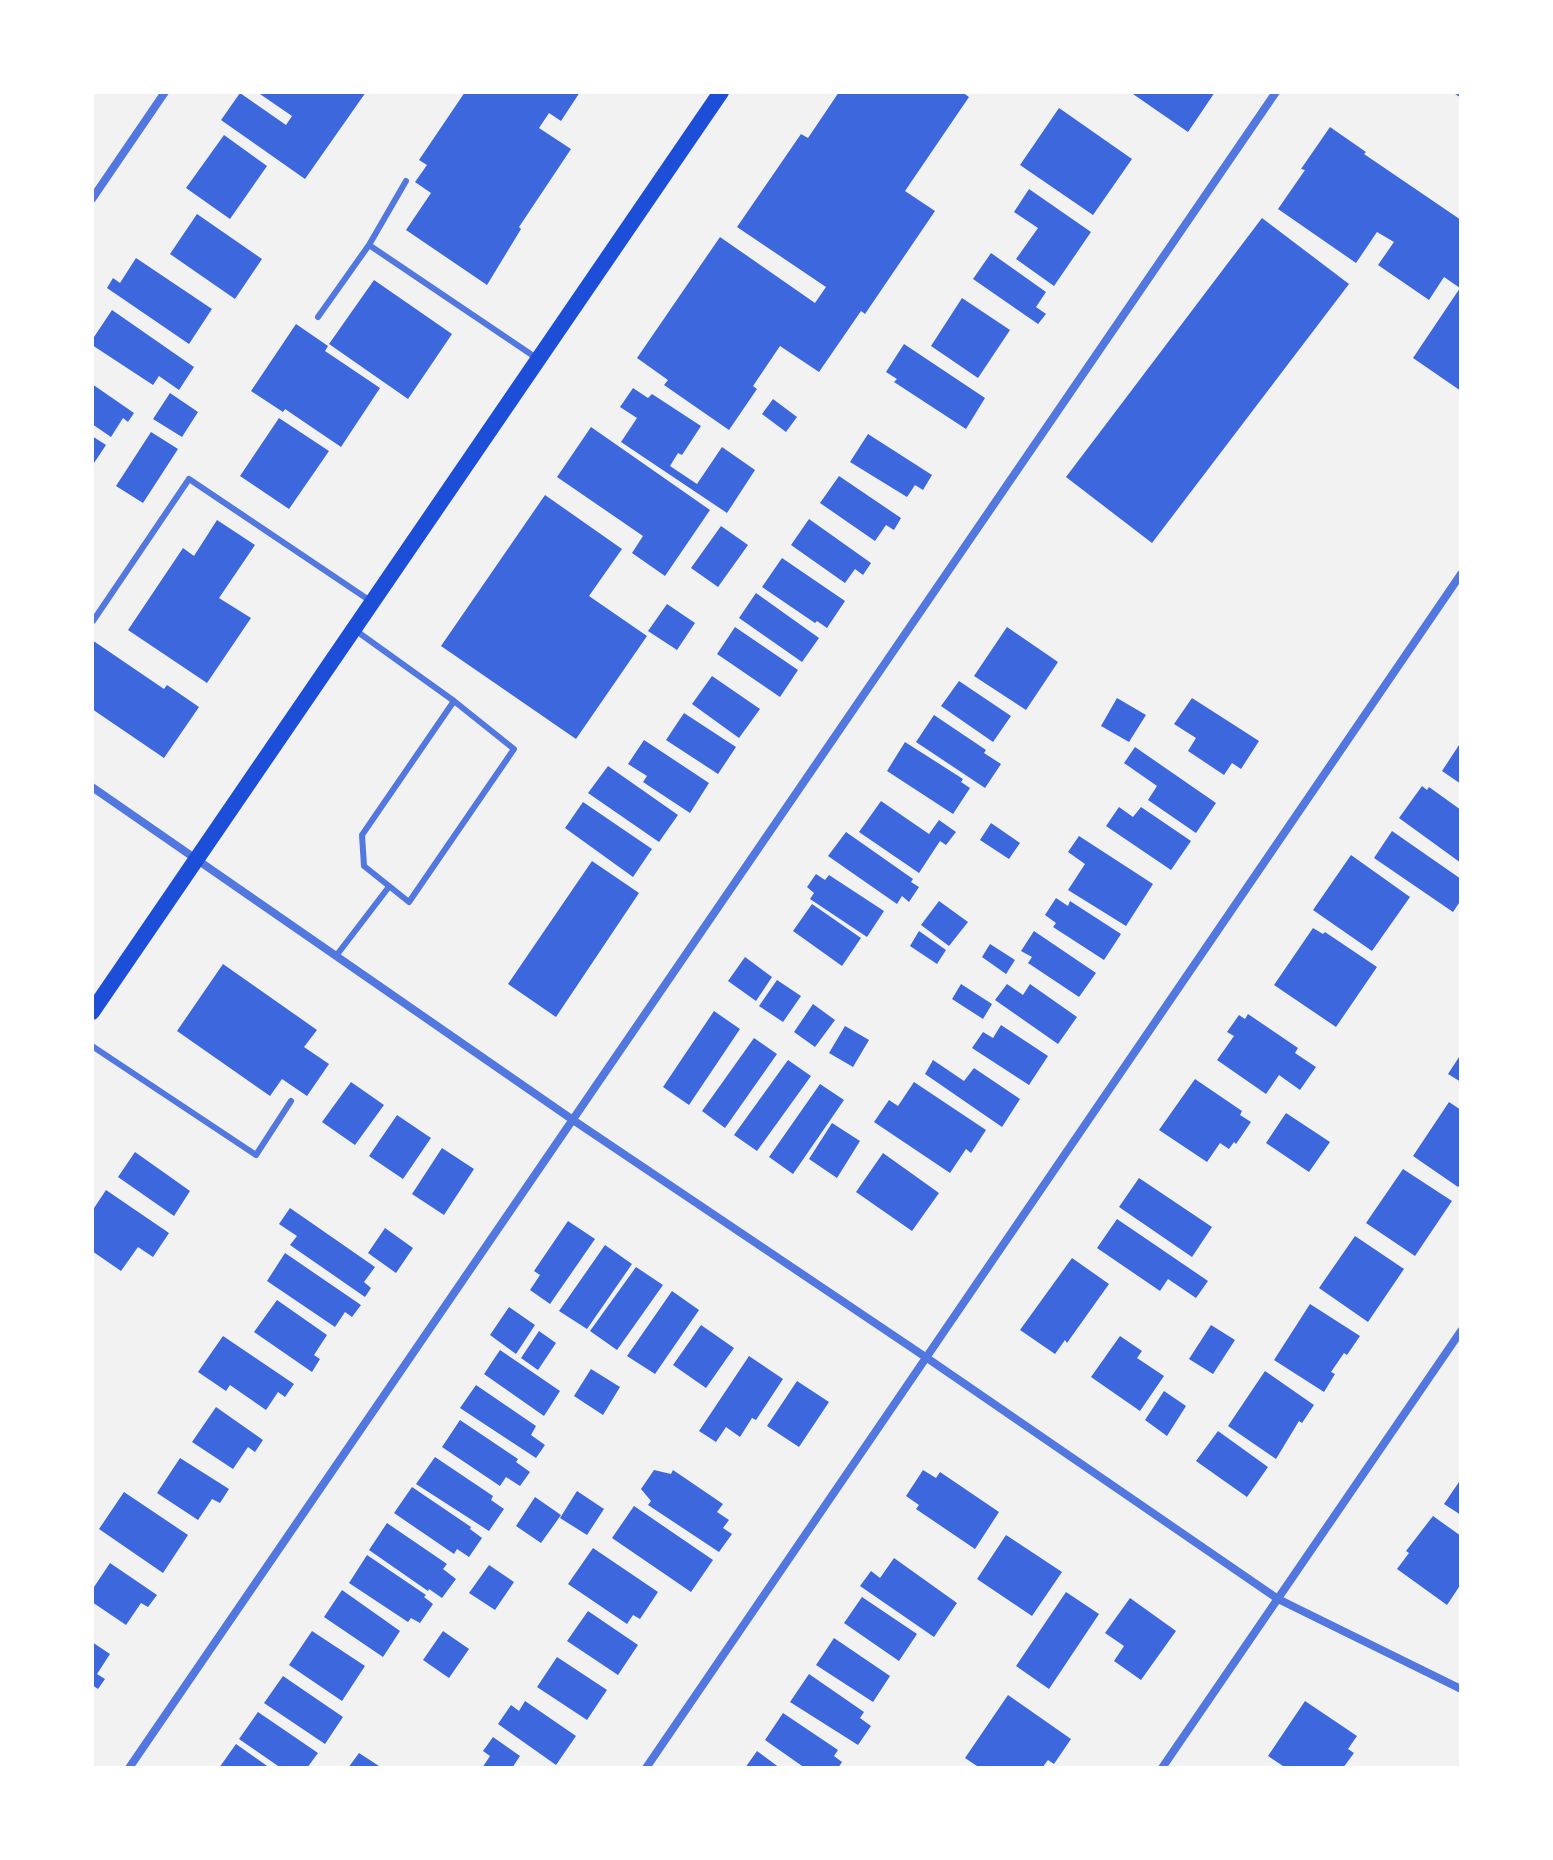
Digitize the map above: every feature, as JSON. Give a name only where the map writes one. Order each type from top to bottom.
[{"type":"main road","points":[[92,1012],[721,92]]},
{"type":"street","points":[[92,199],[165,92]]},
{"type":"street","points":[[129,1768],[1276,92]]},
{"type":"street","points":[[646,1768],[1461,574]]},
{"type":"street","points":[[92,787],[573,1120],[1278,1599],[1461,1689]]},
{"type":"street","points":[[1162,1768],[1461,1331]]},
{"type":"lane","points":[[318,317],[369,245],[406,181]]},
{"type":"lane","points":[[369,245],[538,359]]},
{"type":"lane","points":[[93,621],[189,479],[372,602]]},
{"type":"lane","points":[[354,629],[454,701],[514,749],[409,902],[364,866],[362,835],[454,701]]},
{"type":"lane","points":[[336,956],[388,888]]},
{"type":"lane","points":[[92,1046],[256,1155],[291,1101]]},
{"type":"building","points":[[257,92],[366,92],[305,179],[221,120],[240,93],[286,125],[292,116]]},
{"type":"building","points":[[465,92],[580,92],[561,121],[549,113],[539,128],[571,149],[519,227],[521,229],[487,285],[406,230],[431,193],[415,182],[427,165],[419,160]]},
{"type":"building","points":[[839,92],[962,92],[969,97],[905,191],[935,211],[865,314],[861,311],[819,372],[780,346],[753,386],[757,389],[729,430],[664,385],[668,380],[637,358],[720,237],[815,303],[826,287],[737,227],[801,134],[808,138]]},
{"type":"building","points":[[1130,92],[1215,92],[1188,132]]},
{"type":"building","points":[[1059,108],[1132,159],[1093,215],[1020,165]]},
{"type":"building","points":[[1330,127],[1461,220],[1461,391],[1413,358],[1460,288],[1444,277],[1429,300],[1378,265],[1394,242],[1377,232],[1356,263],[1278,209]]},
{"type":"building","points":[[224,135],[267,166],[230,219],[186,188]]},
{"type":"building","points":[[1029,189],[1091,232],[1054,286],[1016,259],[1038,228],[1014,212]]},
{"type":"building","points":[[197,214],[262,259],[235,299],[170,254]]},
{"type":"building","points":[[1262,218],[1349,284],[1152,543],[1066,477]]},
{"type":"building","points":[[991,253],[1046,292],[1036,307],[1046,314],[1038,324],[973,279]]},
{"type":"building","points":[[136,258],[212,309],[189,344],[107,288],[113,278],[120,283]]},
{"type":"building","points":[[374,280],[452,334],[408,399],[329,344]]},
{"type":"building","points":[[962,298],[1010,330],[978,378],[931,346]]},
{"type":"building","points":[[112,310],[194,367],[179,390],[159,376],[153,385],[92,345],[92,340]]},
{"type":"building","points":[[296,324],[328,346],[325,351],[380,388],[341,447],[285,409],[283,412],[251,391]]},
{"type":"building","points":[[904,344],[985,398],[966,429],[894,382],[897,379],[886,372]]},
{"type":"building","points":[[92,384],[134,413],[128,422],[123,418],[111,437],[92,424]]},
{"type":"building","points":[[633,388],[648,398],[652,394],[701,426],[682,455],[678,453],[670,466],[697,484],[722,447],[755,470],[727,513],[621,442],[637,418],[620,407]]},
{"type":"building","points":[[170,393],[198,412],[182,437],[153,419]]},
{"type":"building","points":[[773,399],[797,417],[786,432],[762,414]]},
{"type":"building","points":[[279,418],[329,451],[289,509],[240,476]]},
{"type":"building","points":[[591,427],[710,510],[665,576],[632,553],[643,536],[557,477]]},
{"type":"building","points":[[151,432],[178,449],[143,503],[116,486]]},
{"type":"building","points":[[868,434],[932,475],[923,490],[915,485],[907,497],[850,462]]},
{"type":"building","points":[[92,436],[106,445],[92,466]]},
{"type":"building","points":[[839,476],[901,518],[894,530],[886,525],[875,541],[820,503]]},
{"type":"building","points":[[545,495],[622,549],[589,596],[647,636],[576,739],[441,646]]},
{"type":"building","points":[[809,519],[871,563],[863,575],[855,569],[845,583],[791,545]]},
{"type":"building","points":[[217,520],[255,545],[219,598],[251,618],[207,683],[128,630],[183,548],[194,556]]},
{"type":"building","points":[[721,526],[748,545],[718,587],[691,568]]},
{"type":"building","points":[[782,558],[845,601],[827,628],[762,587]]},
{"type":"building","points":[[756,593],[819,638],[802,662],[739,618]]},
{"type":"building","points":[[667,604],[695,623],[677,650],[648,631]]},
{"type":"building","points":[[735,627],[798,670],[780,697],[717,654]]},
{"type":"building","points":[[1007,627],[1058,662],[1026,710],[974,676]]},
{"type":"building","points":[[92,640],[164,689],[167,685],[199,707],[164,758],[92,709]]},
{"type":"building","points":[[712,676],[760,709],[739,738],[692,704]]},
{"type":"building","points":[[959,681],[1011,716],[993,742],[941,706]]},
{"type":"building","points":[[1117,698],[1146,715],[1129,742],[1101,726]]},
{"type":"building","points":[[1192,698],[1259,741],[1241,769],[1232,763],[1224,775],[1188,751],[1196,738],[1174,724]]},
{"type":"building","points":[[684,713],[736,747],[718,774],[666,740]]},
{"type":"building","points":[[934,715],[986,750],[984,753],[1001,764],[985,788],[916,742]]},
{"type":"building","points":[[644,740],[709,783],[690,813],[643,782],[647,776],[628,764]]},
{"type":"building","points":[[905,742],[963,779],[961,782],[970,788],[953,814],[887,771]]},
{"type":"building","points":[[1461,742],[1461,784],[1442,771]]},
{"type":"building","points":[[1135,747],[1216,803],[1196,833],[1148,800],[1157,786],[1124,763]]},
{"type":"building","points":[[608,766],[678,815],[659,842],[588,793]]},
{"type":"building","points":[[1422,786],[1427,790],[1429,787],[1461,810],[1461,863],[1399,818]]},
{"type":"building","points":[[881,801],[929,834],[939,820],[956,832],[946,845],[940,841],[919,873],[859,832]]},
{"type":"building","points":[[583,802],[652,849],[633,877],[565,828]]},
{"type":"building","points":[[1119,807],[1133,817],[1141,807],[1191,841],[1171,870],[1106,826]]},
{"type":"building","points":[[991,823],[1020,843],[1009,859],[980,840]]},
{"type":"building","points":[[1392,831],[1461,879],[1461,900],[1453,912],[1374,858]]},
{"type":"building","points":[[846,832],[913,879],[911,882],[919,887],[909,902],[902,896],[897,904],[828,856]]},
{"type":"building","points":[[1079,836],[1153,884],[1126,926],[1068,890],[1085,864],[1068,852]]},
{"type":"building","points":[[1351,855],[1410,897],[1372,951],[1313,910]]},
{"type":"building","points":[[592,861],[639,893],[556,1017],[508,984]]},
{"type":"building","points":[[816,874],[825,880],[829,875],[884,911],[867,937],[810,899],[814,893],[807,887]]},
{"type":"building","points":[[1056,898],[1068,906],[1070,901],[1121,934],[1104,960],[1053,927],[1056,923],[1045,915]]},
{"type":"building","points":[[939,901],[968,922],[949,946],[921,925]]},
{"type":"building","points":[[812,904],[861,938],[842,966],[793,931]]},
{"type":"building","points":[[1313,928],[1323,934],[1325,932],[1377,967],[1336,1027],[1274,985]]},
{"type":"building","points":[[919,931],[946,950],[937,964],[910,946]]},
{"type":"building","points":[[1034,931],[1096,973],[1079,997],[1028,963],[1032,957],[1021,951]]},
{"type":"building","points":[[990,944],[1015,960],[1006,974],[982,957]]},
{"type":"building","points":[[745,957],[772,977],[756,1001],[728,981]]},
{"type":"building","points":[[223,964],[317,1030],[304,1047],[329,1064],[307,1096],[282,1079],[270,1096],[177,1031]]},
{"type":"building","points":[[777,980],[801,996],[783,1022],[759,1006]]},
{"type":"building","points":[[961,984],[992,1004],[983,1019],[952,999]]},
{"type":"building","points":[[1007,984],[1023,995],[1030,984],[1077,1017],[1058,1044],[995,1000]]},
{"type":"building","points":[[813,1004],[835,1020],[815,1047],[794,1032]]},
{"type":"building","points":[[714,1011],[740,1029],[689,1105],[663,1087]]},
{"type":"building","points":[[1248,1014],[1298,1048],[1295,1053],[1316,1067],[1300,1090],[1279,1075],[1266,1094],[1217,1060],[1234,1036],[1227,1032],[1239,1015],[1245,1019]]},
{"type":"building","points":[[1001,1025],[1048,1056],[1029,1085],[972,1048],[983,1032],[993,1038]]},
{"type":"building","points":[[845,1026],[869,1040],[853,1067],[829,1053]]},
{"type":"building","points":[[754,1038],[777,1054],[725,1128],[702,1111]]},
{"type":"building","points":[[1461,1054],[1461,1082],[1448,1074]]},
{"type":"building","points":[[788,1060],[811,1076],[757,1151],[734,1135]]},
{"type":"building","points":[[933,1060],[964,1081],[974,1068],[1020,1099],[1002,1127],[925,1074]]},
{"type":"building","points":[[1195,1079],[1242,1111],[1240,1115],[1251,1122],[1236,1144],[1234,1142],[1229,1149],[1220,1143],[1207,1162],[1159,1130]]},
{"type":"building","points":[[351,1082],[384,1105],[355,1145],[322,1122]]},
{"type":"building","points":[[914,1082],[986,1130],[971,1153],[966,1149],[950,1173],[874,1122],[889,1100],[898,1106]]},
{"type":"building","points":[[820,1084],[844,1100],[793,1174],[769,1157]]},
{"type":"building","points":[[1449,1102],[1461,1110],[1461,1183],[1458,1187],[1413,1156]]},
{"type":"building","points":[[1286,1113],[1330,1142],[1309,1172],[1266,1143]]},
{"type":"building","points":[[397,1115],[431,1138],[403,1179],[369,1156]]},
{"type":"building","points":[[832,1123],[860,1141],[837,1178],[809,1159]]},
{"type":"building","points":[[442,1148],[474,1169],[444,1215],[412,1194]]},
{"type":"building","points":[[135,1152],[190,1191],[174,1216],[118,1177]]},
{"type":"building","points":[[883,1153],[939,1193],[912,1231],[856,1192]]},
{"type":"building","points":[[1403,1169],[1452,1201],[1415,1256],[1366,1223]]},
{"type":"building","points":[[1139,1178],[1212,1227],[1192,1257],[1119,1207]]},
{"type":"building","points":[[106,1190],[169,1233],[153,1257],[138,1247],[121,1271],[92,1251],[92,1211]]},
{"type":"building","points":[[290,1208],[375,1267],[364,1282],[371,1288],[365,1297],[290,1245],[297,1236],[279,1224]]},
{"type":"building","points":[[1117,1219],[1208,1281],[1196,1298],[1168,1279],[1160,1291],[1097,1248]]},
{"type":"building","points":[[568,1221],[595,1239],[550,1304],[530,1290],[540,1275],[534,1271]]},
{"type":"building","points":[[385,1228],[413,1248],[396,1273],[368,1253]]},
{"type":"building","points":[[1355,1236],[1404,1269],[1368,1322],[1319,1288]]},
{"type":"building","points":[[605,1245],[632,1264],[587,1329],[559,1311]]},
{"type":"building","points":[[285,1253],[361,1305],[352,1317],[345,1312],[335,1327],[267,1281]]},
{"type":"building","points":[[1072,1258],[1109,1284],[1067,1343],[1065,1340],[1055,1354],[1020,1330]]},
{"type":"building","points":[[636,1267],[663,1285],[617,1350],[590,1331]]},
{"type":"building","points":[[672,1291],[699,1310],[655,1374],[627,1356]]},
{"type":"building","points":[[277,1300],[327,1335],[314,1355],[320,1359],[312,1372],[254,1332]]},
{"type":"building","points":[[1310,1304],[1360,1336],[1331,1372],[1335,1374],[1324,1392],[1274,1360]]},
{"type":"building","points":[[509,1307],[535,1325],[516,1354],[490,1335]]},
{"type":"building","points":[[701,1325],[734,1348],[706,1388],[673,1365]]},
{"type":"building","points":[[1211,1325],[1235,1340],[1213,1374],[1189,1359]]},
{"type":"building","points":[[539,1331],[556,1343],[538,1370],[521,1358]]},
{"type":"building","points":[[223,1336],[294,1384],[285,1397],[278,1392],[266,1410],[230,1385],[226,1391],[198,1372]]},
{"type":"building","points":[[1120,1336],[1142,1351],[1137,1358],[1164,1376],[1140,1411],[1091,1377]]},
{"type":"building","points":[[500,1350],[560,1391],[544,1416],[484,1374]]},
{"type":"building","points":[[749,1356],[783,1379],[756,1420],[752,1418],[740,1437],[726,1427],[716,1442],[699,1431]]},
{"type":"building","points":[[591,1369],[620,1387],[603,1415],[574,1396]]},
{"type":"building","points":[[1265,1371],[1314,1405],[1302,1423],[1299,1421],[1276,1459],[1228,1426]]},
{"type":"building","points":[[797,1381],[829,1402],[799,1447],[767,1426]]},
{"type":"building","points":[[476,1385],[536,1426],[531,1435],[545,1445],[536,1458],[460,1408]]},
{"type":"building","points":[[1164,1391],[1186,1406],[1167,1436],[1145,1420]]},
{"type":"building","points":[[216,1407],[263,1440],[255,1452],[248,1447],[233,1469],[192,1442]]},
{"type":"building","points":[[460,1420],[518,1459],[516,1462],[530,1472],[520,1486],[506,1477],[500,1486],[442,1447]]},
{"type":"building","points":[[1218,1431],[1268,1467],[1247,1497],[1196,1461]]},
{"type":"building","points":[[435,1457],[493,1496],[491,1500],[504,1509],[489,1531],[416,1484]]},
{"type":"building","points":[[180,1458],[229,1489],[220,1503],[212,1499],[198,1520],[157,1493]]},
{"type":"building","points":[[654,1470],[671,1474],[673,1470],[723,1504],[717,1512],[729,1520],[723,1528],[732,1534],[719,1552],[648,1505],[651,1501],[641,1489]]},
{"type":"building","points":[[923,1470],[936,1478],[940,1472],[999,1512],[975,1549],[916,1509],[919,1505],[906,1496]]},
{"type":"building","points":[[1461,1479],[1461,1515],[1444,1504]]},
{"type":"building","points":[[412,1487],[471,1527],[482,1538],[469,1557],[457,1549],[454,1554],[394,1513]]},
{"type":"building","points":[[577,1491],[604,1509],[587,1535],[560,1518]]},
{"type":"building","points":[[124,1492],[188,1535],[163,1573],[99,1529]]},
{"type":"building","points":[[535,1497],[561,1515],[541,1543],[516,1526]]},
{"type":"building","points":[[634,1506],[713,1560],[691,1592],[612,1538]]},
{"type":"building","points":[[1433,1516],[1461,1536],[1461,1584],[1447,1605],[1397,1569],[1409,1553],[1406,1551]]},
{"type":"building","points":[[387,1523],[447,1564],[443,1569],[456,1579],[442,1598],[369,1550]]},
{"type":"building","points":[[1006,1535],[1062,1572],[1032,1616],[977,1579]]},
{"type":"building","points":[[593,1548],[658,1592],[640,1619],[633,1615],[627,1624],[568,1584]]},
{"type":"building","points":[[367,1555],[426,1595],[424,1597],[433,1604],[420,1623],[411,1618],[408,1622],[349,1583]]},
{"type":"building","points":[[894,1558],[957,1603],[934,1637],[860,1586],[871,1571],[880,1578]]},
{"type":"building","points":[[110,1563],[157,1595],[148,1607],[141,1603],[126,1625],[92,1602],[92,1590]]},
{"type":"building","points":[[489,1565],[514,1582],[495,1610],[469,1593]]},
{"type":"building","points":[[342,1590],[400,1631],[383,1657],[324,1617]]},
{"type":"building","points":[[1066,1592],[1099,1614],[1049,1689],[1016,1666]]},
{"type":"building","points":[[862,1597],[917,1634],[899,1661],[844,1623]]},
{"type":"building","points":[[1130,1598],[1176,1631],[1141,1680],[1114,1661],[1124,1646],[1105,1633]]},
{"type":"building","points":[[588,1611],[638,1645],[618,1675],[567,1641]]},
{"type":"building","points":[[312,1631],[365,1666],[342,1701],[289,1665]]},
{"type":"building","points":[[443,1631],[469,1649],[449,1678],[423,1660]]},
{"type":"building","points":[[834,1638],[890,1676],[873,1702],[816,1665]]},
{"type":"building","points":[[92,1642],[110,1654],[97,1674],[105,1679],[98,1689],[92,1685]]},
{"type":"building","points":[[557,1657],[607,1690],[587,1720],[537,1687]]},
{"type":"building","points":[[809,1674],[864,1712],[860,1718],[871,1726],[858,1745],[790,1702]]},
{"type":"building","points":[[283,1676],[343,1717],[325,1744],[264,1703]]},
{"type":"building","points":[[1008,1695],[1071,1739],[1054,1764],[1048,1760],[1042,1768],[980,1768],[965,1758]]},
{"type":"building","points":[[525,1701],[576,1736],[556,1765],[498,1724],[511,1705],[519,1711]]},
{"type":"building","points":[[1305,1701],[1357,1736],[1348,1749],[1354,1753],[1343,1768],[1286,1768],[1268,1756]]},
{"type":"building","points":[[258,1712],[318,1753],[307,1768],[281,1768],[239,1739]]},
{"type":"building","points":[[783,1713],[838,1750],[834,1756],[842,1762],[838,1768],[805,1768],[765,1740]]},
{"type":"building","points":[[493,1737],[520,1756],[512,1768],[482,1768],[490,1756],[483,1751]]},
{"type":"building","points":[[236,1744],[270,1768],[219,1768]]},
{"type":"building","points":[[757,1751],[780,1768],[745,1768]]},
{"type":"building","points":[[359,1753],[382,1768],[348,1768]]}]
